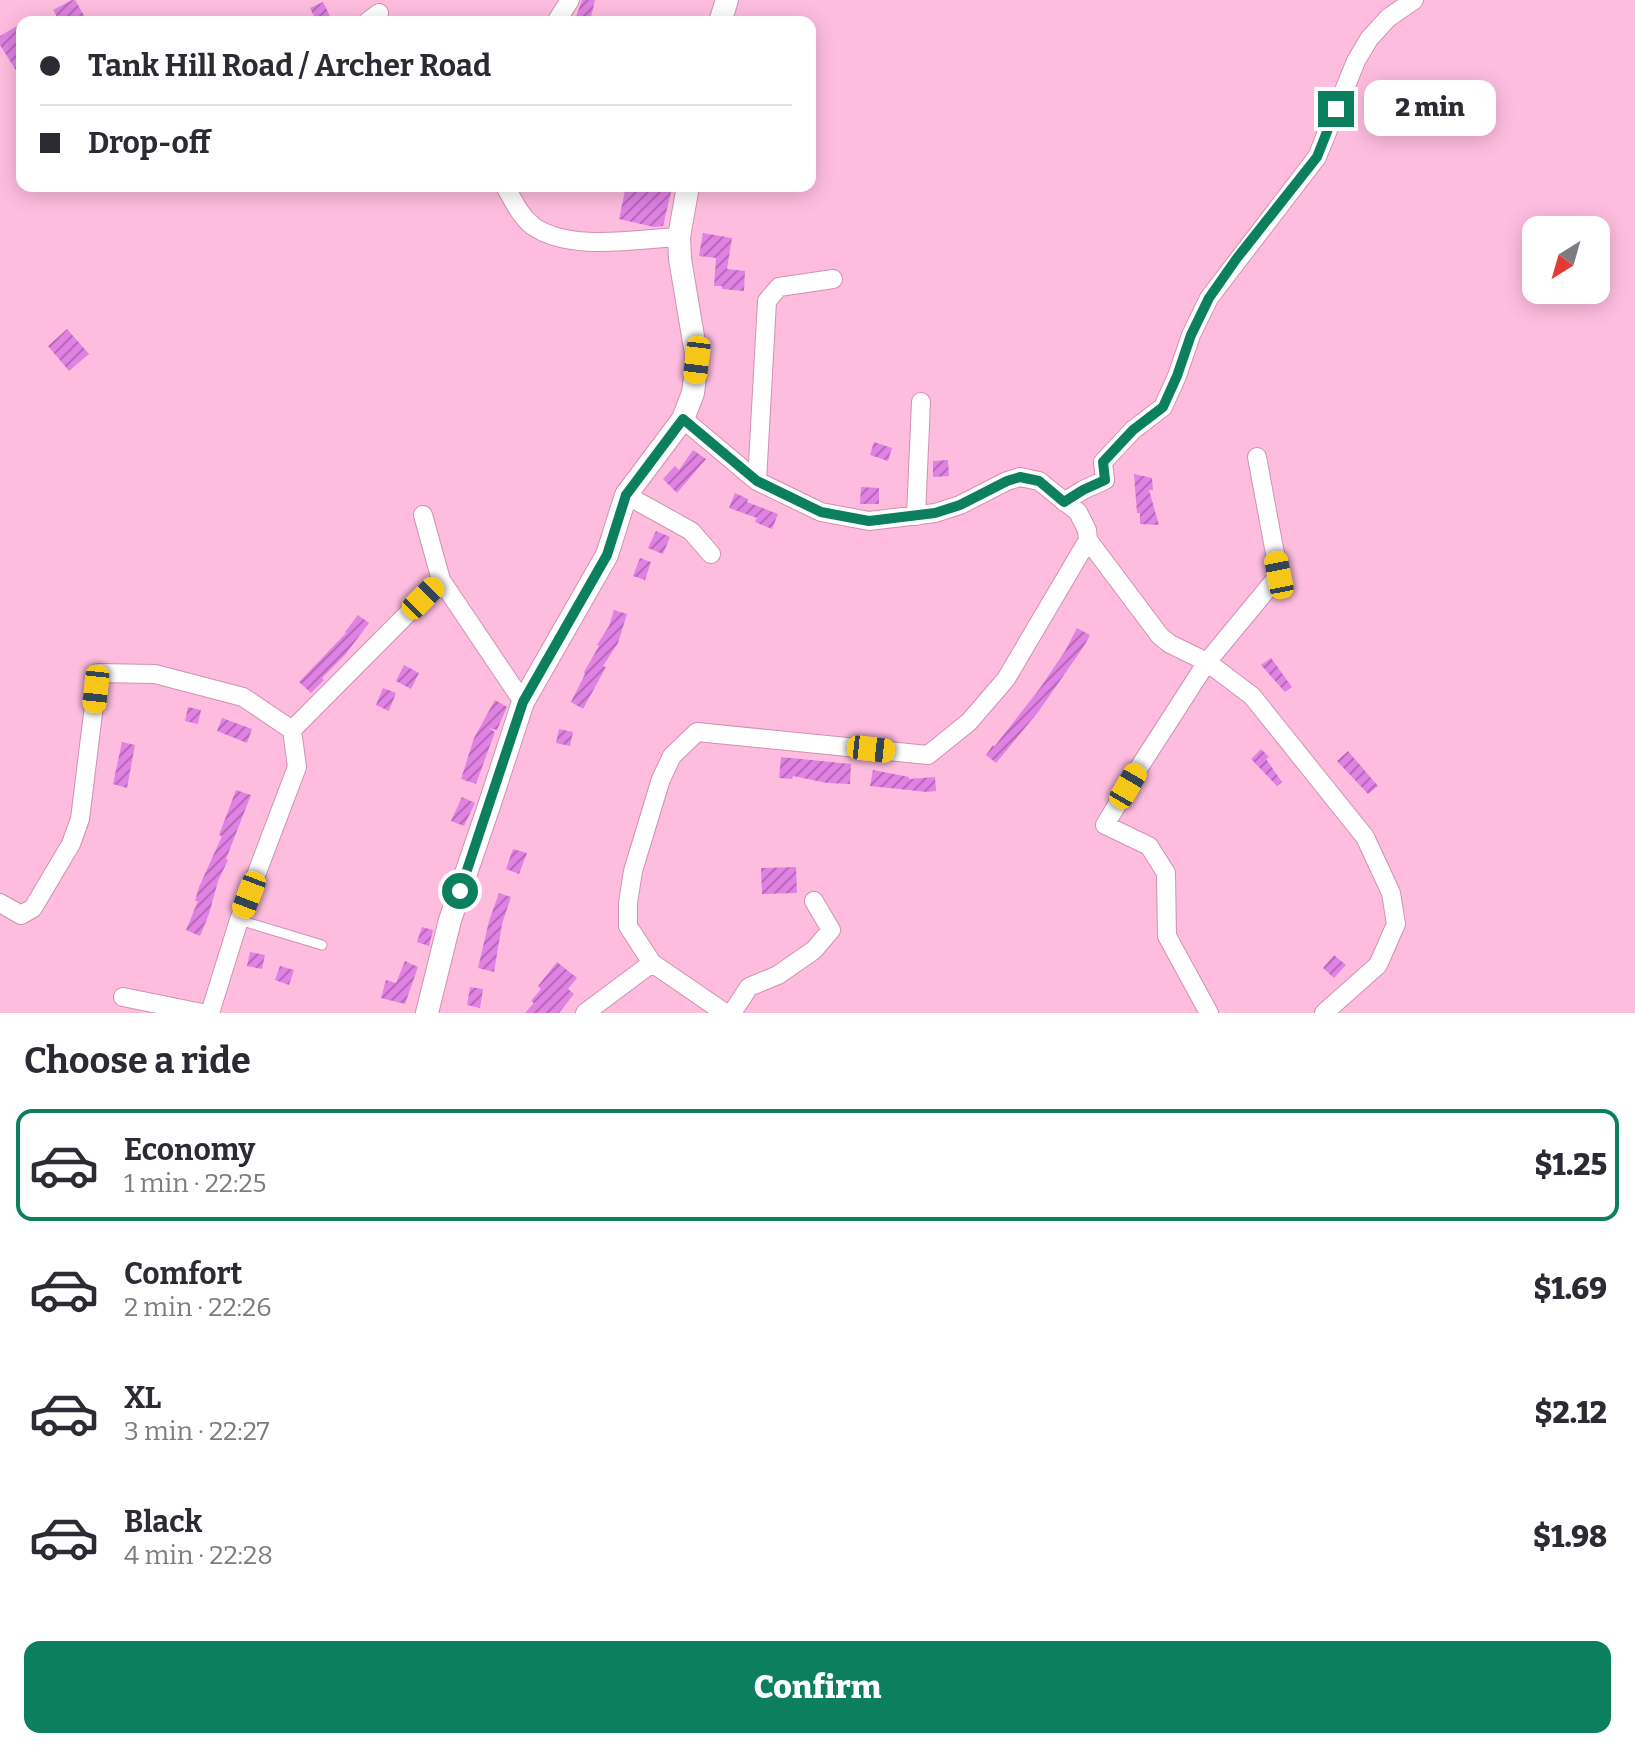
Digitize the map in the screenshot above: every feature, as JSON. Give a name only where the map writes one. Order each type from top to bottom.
[{"type":"street","points":[[1064,502],[1105,480],[1103,462],[1133,430],[1163,407],[1209,298],[1317,157],[1356,61],[1369,39],[1388,18],[1414,0]]},
{"type":"street","points":[[508,192],[520,213],[552,237],[583,242],[679,237]]},
{"type":"street","points":[[427,1013],[450,920],[523,702],[607,555],[626,495],[683,419],[693,393],[697,360],[679,237],[687,192]]},
{"type":"street","points":[[757,481],[767,301],[779,287],[833,279]]},
{"type":"street","points":[[916,516],[921,402]]},
{"type":"street","points":[[683,419],[757,481],[821,512],[869,521],[935,513],[1020,477],[1039,481],[1078,512],[1087,530],[1088,540],[1160,636],[1207,662],[1252,696],[1365,837],[1391,893],[1396,924],[1378,965],[1324,1013]]},
{"type":"street","points":[[1209,1013],[1167,936],[1166,873],[1149,846],[1105,825],[1207,662],[1279,575],[1257,457]]},
{"type":"street","points":[[626,495],[691,531],[711,554]]},
{"type":"street","points":[[423,515],[441,580],[523,702]]},
{"type":"street","points":[[725,1013],[652,963],[628,926],[633,871],[661,779],[672,756],[697,732],[928,755],[969,722],[1006,679],[1088,540]]},
{"type":"street","points":[[292,730],[441,580]]},
{"type":"street","points":[[0,903],[21,915],[33,908],[71,844],[80,819],[98,673],[155,674],[243,697],[292,730],[297,767],[239,920],[210,1013]]},
{"type":"street","points":[[732,1013],[749,987],[778,975],[814,950],[831,930],[814,901]]},
{"type":"street","points":[[585,1013],[652,963]]},
{"type":"street","points":[[123,997],[202,1013]]},
{"type":"lane","points":[[239,920],[322,945]]},
{"type":"building","points":[[75,0],[84,16],[56,16],[53,10]]},
{"type":"building","points":[[582,0],[595,0],[591,16],[576,16]]},
{"type":"building","points":[[323,2],[330,16],[314,16],[310,8]]},
{"type":"building","points":[[16,27],[16,70],[0,45],[0,36]]},
{"type":"building","points":[[625,192],[671,192],[663,226],[654,227],[619,219]]},
{"type":"building","points":[[703,233],[732,238],[727,269],[745,271],[744,291],[714,286],[716,258],[699,256]]},
{"type":"building","points":[[67,329],[89,354],[69,371],[48,346]]},
{"type":"building","points":[[874,442],[892,448],[888,461],[870,455]]},
{"type":"building","points":[[693,450],[706,459],[677,493],[663,479],[675,466],[679,470]]},
{"type":"building","points":[[948,460],[949,476],[933,477],[933,461]]},
{"type":"building","points":[[1134,474],[1152,478],[1153,490],[1149,490],[1159,525],[1140,524]]},
{"type":"building","points":[[861,487],[879,488],[879,504],[860,504]]},
{"type":"building","points":[[735,493],[748,499],[747,502],[778,514],[772,529],[755,522],[757,518],[729,508]]},
{"type":"building","points":[[656,531],[670,537],[663,554],[648,548]]},
{"type":"building","points":[[640,558],[651,562],[645,580],[633,576]]},
{"type":"building","points":[[614,610],[627,614],[618,643],[603,666],[606,667],[583,709],[571,702]]},
{"type":"building","points":[[358,615],[369,623],[311,693],[299,682],[346,633]]},
{"type":"building","points":[[1077,628],[1090,635],[1084,646],[1039,711],[996,763],[986,755],[1040,688]]},
{"type":"building","points":[[1271,658],[1292,687],[1285,692],[1261,665]]},
{"type":"building","points":[[404,665],[419,673],[411,689],[396,681]]},
{"type":"building","points":[[383,688],[396,693],[389,711],[376,705]]},
{"type":"building","points":[[495,700],[507,707],[497,730],[489,728],[495,732],[476,784],[461,779],[474,738]]},
{"type":"building","points":[[188,707],[201,710],[198,724],[185,721]]},
{"type":"building","points":[[222,718],[252,729],[247,743],[217,731]]},
{"type":"building","points":[[559,729],[573,732],[570,746],[556,743]]},
{"type":"building","points":[[122,742],[135,745],[127,788],[113,784]]},
{"type":"building","points":[[1261,749],[1269,757],[1266,759],[1282,782],[1277,786],[1251,759]]},
{"type":"building","points":[[1348,751],[1378,786],[1368,794],[1337,761]]},
{"type":"building","points":[[781,757],[851,764],[850,784],[793,776],[792,779],[779,778]]},
{"type":"building","points":[[873,770],[909,779],[935,777],[936,791],[870,786]]},
{"type":"building","points":[[236,790],[251,795],[200,936],[186,930]]},
{"type":"building","points":[[462,797],[475,803],[464,826],[451,821]]},
{"type":"building","points":[[513,849],[527,853],[519,874],[506,869]]},
{"type":"building","points":[[796,867],[797,893],[762,894],[761,868]]},
{"type":"building","points":[[499,893],[511,897],[502,924],[494,972],[478,968]]},
{"type":"building","points":[[422,927],[433,930],[429,946],[417,942]]},
{"type":"building","points":[[250,952],[265,955],[262,969],[247,966]]},
{"type":"building","points":[[1334,955],[1346,965],[1334,978],[1323,968]]},
{"type":"building","points":[[405,961],[418,967],[405,1004],[381,998],[386,980],[396,983]]},
{"type":"building","points":[[557,962],[577,978],[568,989],[574,994],[559,1013],[525,1013],[541,989],[538,986]]},
{"type":"building","points":[[280,966],[294,970],[289,985],[275,980]]},
{"type":"building","points":[[470,987],[483,989],[480,1008],[467,1005]]},
{"type":"route","points":[[460,891],[523,702],[607,555],[626,495],[683,419],[757,481],[821,512],[869,521],[935,513],[1020,477],[1039,481],[1064,502],[1105,480],[1103,462],[1133,430],[1163,407],[1209,298],[1317,157],[1336,109]]}]
